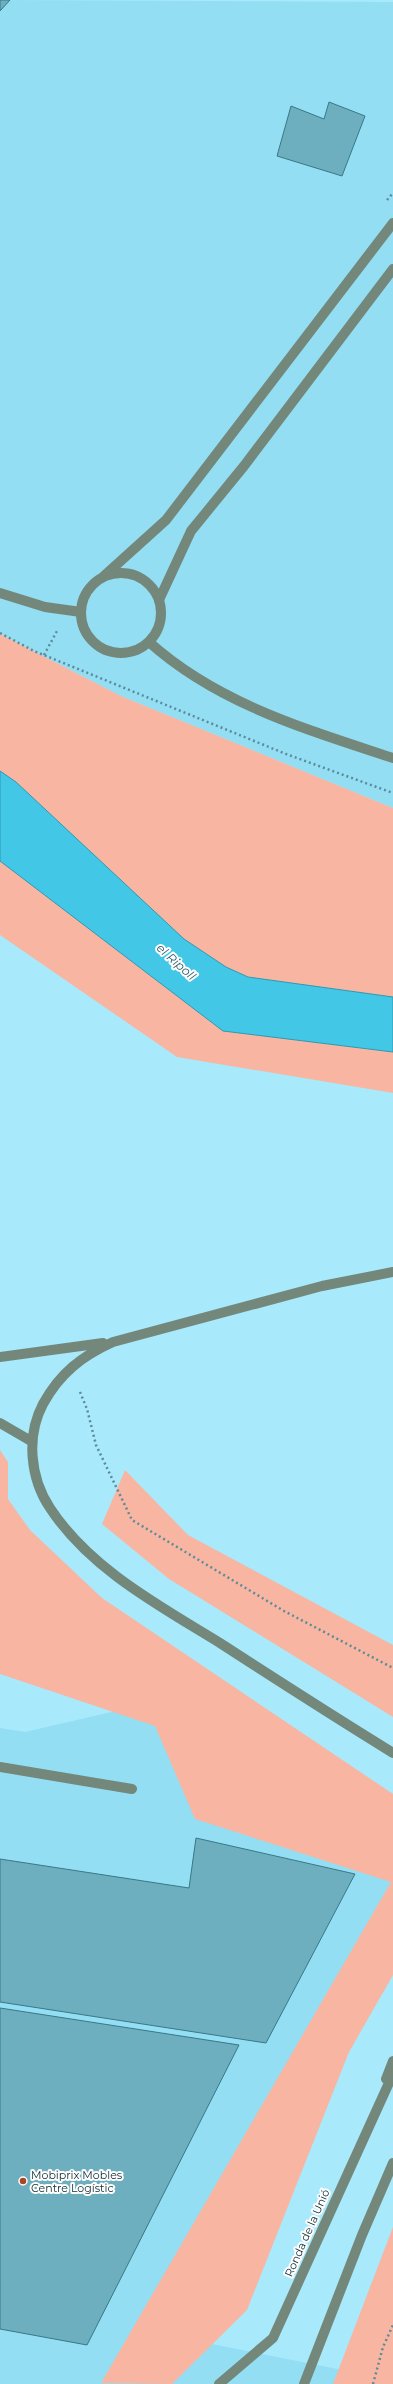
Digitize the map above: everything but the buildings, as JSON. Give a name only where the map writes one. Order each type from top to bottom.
[{"type":"street","points":[[104,576],[117,573],[131,574],[143,579],[153,588],[159,600],[161,611],[160,622],[149,642],[138,650],[124,653],[110,652],[98,646],[88,637],[83,624],[82,612],[83,600],[88,590],[166,520],[393,223]]},
{"type":"street","points":[[159,600],[191,531],[244,466],[393,269]]},
{"type":"street","points":[[0,593],[45,607],[82,612]]},
{"type":"street","points":[[149,642],[172,662],[199,680],[238,701],[288,723],[393,758]]},
{"type":"street","points":[[0,1357],[113,1342],[322,1286],[393,1272]]},
{"type":"street","points":[[113,1342],[88,1353],[70,1368],[48,1396],[36,1417],[31,1441],[39,1486],[49,1508],[88,1551],[148,1598],[393,1753]]},
{"type":"street","points":[[0,1423],[31,1441]]},
{"type":"street","points":[[0,1767],[132,1789]]},
{"type":"street","points":[[367,2128],[393,2061]]},
{"type":"street","name":"Ronda de la Unió","points":[[219,2384],[273,2338],[367,2128],[393,2074]]},
{"type":"street","points":[[304,2384],[362,2235],[393,2162]]},
{"type":"path","points":[[0,633],[34,651],[278,751],[393,793]]},
{"type":"path","points":[[70,1368],[87,1409],[96,1445],[132,1520],[284,1611],[393,1668]]},
{"type":"path","points":[[373,2384],[383,2347],[393,2325]]},
{"type":"shaded area","points":[[0,0],[393,2],[393,808],[121,696],[0,634]]},
{"type":"shaded area","points":[[0,634],[121,696],[393,808],[393,997],[248,977],[226,967],[184,939],[16,782],[0,771]]},
{"type":"shaded area","points":[[0,861],[223,1031],[393,1052],[393,1093],[177,1057],[0,935]]},
{"type":"shaded area","points":[[0,1450],[8,1462],[8,1499],[30,1530],[102,1598],[393,1794],[393,1975],[349,2052],[247,2310],[172,2384],[101,2383],[391,1882],[195,1819],[155,1726],[0,1674]]},
{"type":"shaded area","points":[[125,1470],[188,1535],[393,1645],[393,1717],[169,1579],[102,1524]]},
{"type":"shaded area","points":[[146,1704],[393,1878],[146,2331],[393,2380],[393,2384],[0,2384],[0,1728],[25,1732]]},
{"type":"shaded area","points":[[393,2227],[393,2384],[333,2384]]},
{"type":"water","name":"el Ripoll","points":[[0,771],[16,782],[184,939],[226,967],[248,977],[393,997],[393,1052],[223,1031],[0,861]]},
{"type":"place","name":"Mobiprix Mobles Centre Logístic","points":[[23,2181]]}]
